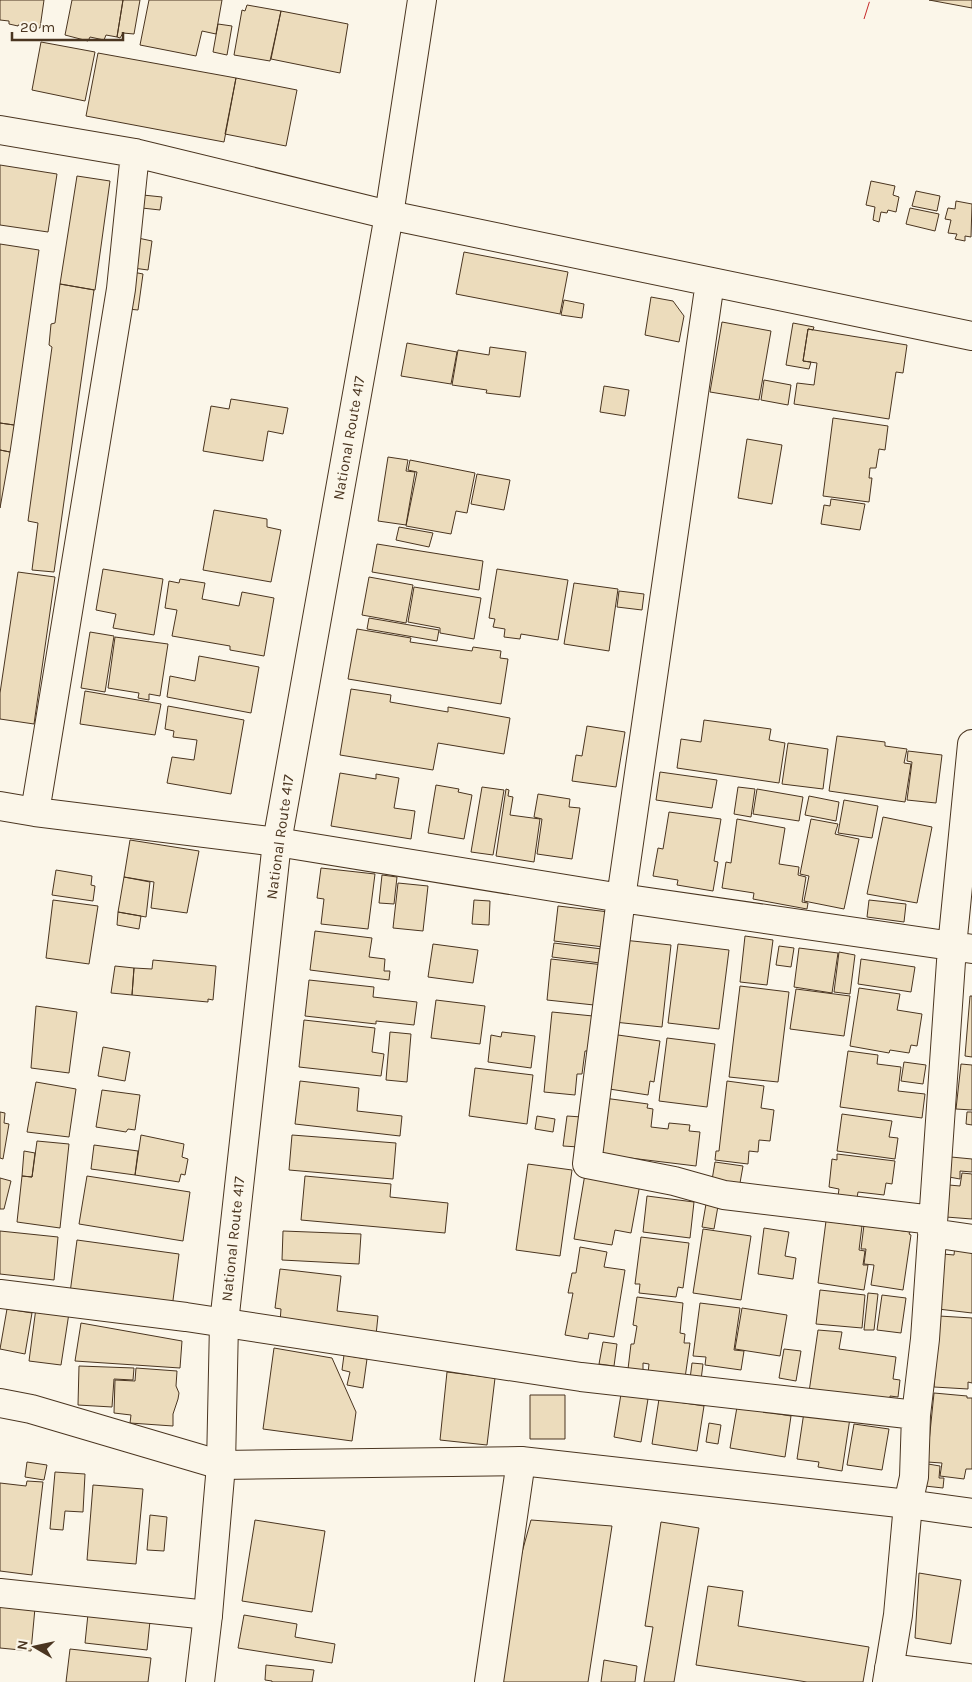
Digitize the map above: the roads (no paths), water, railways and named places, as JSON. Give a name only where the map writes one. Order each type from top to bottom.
[{"type":"main road","name":"National Route 417","points":[[200,1682],[208,1616],[220,1465],[224,1323],[277,842],[389,215],[422,0]]},
{"type":"main road","points":[[0,130],[135,153],[389,215],[972,336]]},
{"type":"main road","points":[[35,812],[121,289],[135,153]]},
{"type":"main road","points":[[710,282],[621,898],[587,1164],[674,1181],[724,1195],[933,1227],[972,1239]]},
{"type":"main road","points":[[968,1678],[888,1675],[898,1614],[908,1504],[914,1477],[916,1415],[925,1339],[933,1227],[962,948],[972,744]]},
{"type":"main road","points":[[0,806],[277,842],[621,898],[962,948]]},
{"type":"main road","points":[[0,1294],[224,1323],[581,1377],[916,1415]]},
{"type":"main road","points":[[0,1403],[31,1409],[220,1465],[521,1460],[972,1513]]},
{"type":"main road","points":[[489,1682],[521,1460]]},
{"type":"main road","points":[[0,1593],[208,1616]]}]
